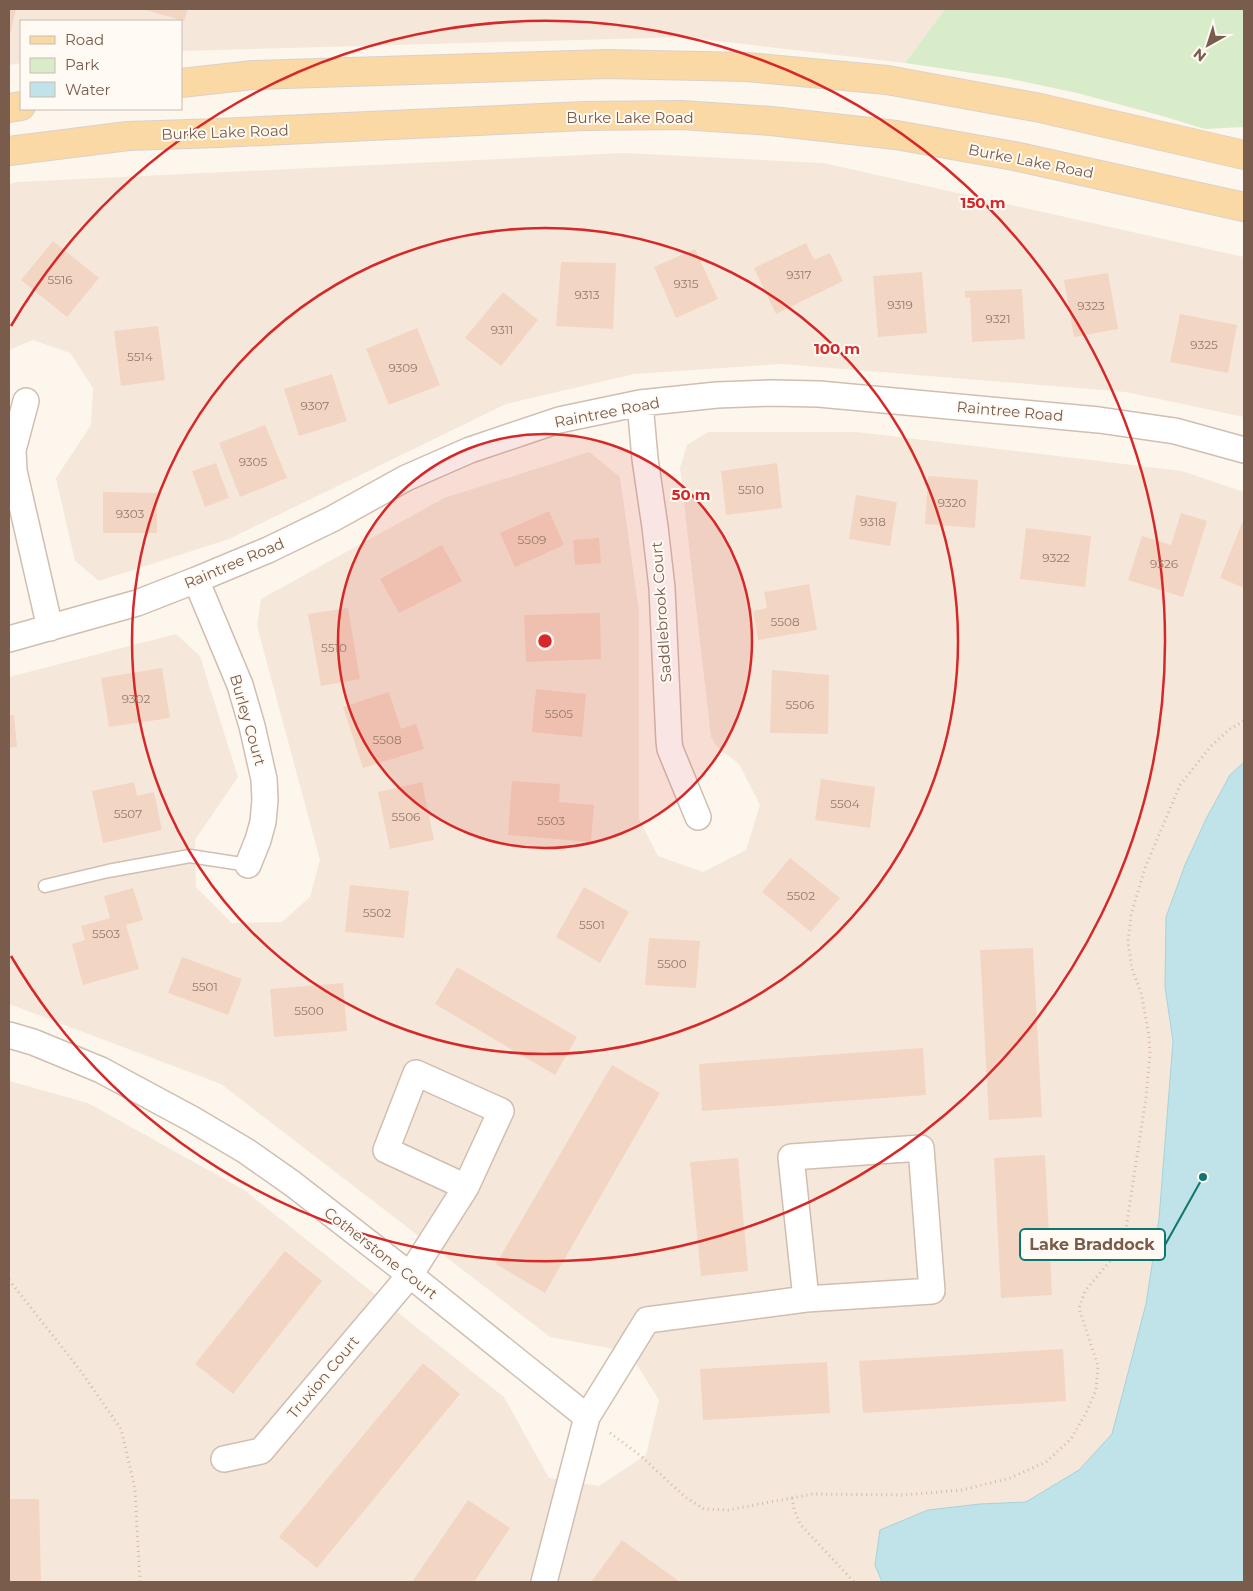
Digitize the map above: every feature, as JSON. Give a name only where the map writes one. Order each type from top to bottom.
[{"type":"main road","points":[[182,83],[253,75],[607,64],[747,67],[887,80],[1040,108],[1244,155]]},
{"type":"main road","name":"Burke Lake Road","points":[[9,151],[128,136],[585,116],[681,115],[771,121],[896,135],[1014,156],[1244,206]]},
{"type":"street","name":"Raintree Road","points":[[9,638],[137,603],[196,580],[268,550],[332,519],[406,478],[470,450],[559,420],[640,403],[717,395],[819,394],[1099,420],[1174,431],[1244,450]]},
{"type":"street","points":[[26,400],[13,450],[14,471],[50,628]]},
{"type":"street","name":"Saddlebrook Court","points":[[640,403],[645,459],[656,527],[662,588],[668,741],[698,817]]},
{"type":"street","name":"Burley Court","points":[[196,580],[240,685],[264,779],[263,822],[248,865]]},
{"type":"street","name":"Cotherstone Court","points":[[9,1034],[101,1070],[192,1119],[246,1151],[293,1184],[410,1275],[587,1417]]},
{"type":"street","name":"Truxion Court","points":[[224,1459],[261,1451],[410,1275],[466,1187],[501,1111],[416,1073],[386,1150],[466,1187]]},
{"type":"street","points":[[544,1582],[587,1417],[647,1320],[806,1299],[932,1291],[921,1148],[791,1157],[806,1299]]},
{"type":"lane","points":[[45,886],[108,871],[190,856],[248,865]]},
{"type":"path","points":[[587,1417],[641,1456],[684,1497],[704,1509],[728,1510],[813,1494],[904,1495],[962,1490],[1010,1478],[1046,1462],[1071,1439],[1086,1413],[1096,1390],[1098,1366],[1079,1308],[1085,1291],[1116,1254],[1126,1229],[1146,1097],[1150,1036],[1141,992],[1132,969],[1128,942],[1131,915],[1145,868],[1180,785],[1211,746],[1230,729],[1244,722]]},
{"type":"path","points":[[9,1280],[80,1370],[122,1429],[136,1489],[140,1582]]},
{"type":"path","points":[[792,1498],[794,1510],[800,1524],[854,1582]]},
{"type":"shaded area","points":[[9,9],[945,9],[905,63],[684,37],[182,51],[182,20],[20,20],[20,63],[9,65]]},
{"type":"shaded area","points":[[624,153],[823,163],[1244,257],[1244,417],[1126,392],[782,364],[634,374],[506,404],[229,539],[99,581],[75,561],[56,478],[91,425],[93,388],[70,353],[33,340],[9,350],[9,184],[18,182]]},
{"type":"shaded area","points":[[708,432],[857,432],[1182,471],[1244,492],[1244,1582],[9,1582],[9,1081],[88,1103],[244,1190],[504,1397],[549,1478],[599,1486],[646,1455],[659,1400],[629,1352],[550,1337],[221,1084],[9,1004],[9,677],[176,634],[200,656],[238,777],[195,840],[196,887],[232,923],[282,922],[310,897],[320,860],[257,626],[261,599],[444,498],[589,452],[620,477],[639,612],[639,819],[658,856],[703,872],[746,850],[760,805],[739,764],[717,747],[711,737],[680,468],[687,445]]},
{"type":"green space","points":[[945,9],[1244,9],[1244,127],[1205,129],[1077,93],[1006,78],[905,63]]},
{"type":"water","points":[[1244,762],[1244,1582],[882,1582],[875,1565],[880,1530],[928,1510],[980,1504],[1026,1502],[1079,1470],[1112,1434],[1146,1304],[1159,1219],[1173,1041],[1165,987],[1166,917],[1185,865],[1206,819],[1230,775]]},
{"type":"building","points":[[9,9],[16,9],[10,35],[9,35]]},
{"type":"building","points":[[143,9],[188,9],[184,21]]},
{"type":"building","points":[[53,241],[99,278],[67,317],[21,280]]},
{"type":"building","points":[[806,243],[814,260],[830,253],[843,281],[776,314],[754,268]]},
{"type":"building","points":[[695,249],[718,299],[676,318],[654,267]]},
{"type":"building","points":[[561,262],[616,263],[613,329],[556,326]]},
{"type":"building","points":[[922,272],[927,333],[878,337],[873,276]]},
{"type":"building","points":[[1108,273],[1118,329],[1074,337],[1064,280]]},
{"type":"building","points":[[1022,289],[1025,339],[972,342],[970,297],[965,298],[965,291]]},
{"type":"building","points":[[503,292],[538,320],[501,366],[465,338]]},
{"type":"building","points":[[1180,314],[1237,325],[1228,373],[1170,362]]},
{"type":"building","points":[[158,326],[165,380],[121,386],[114,331]]},
{"type":"building","points":[[417,328],[440,385],[389,405],[366,349]]},
{"type":"building","points":[[332,374],[347,421],[299,436],[284,389]]},
{"type":"building","points":[[265,425],[287,478],[240,497],[219,443]]},
{"type":"building","points":[[216,463],[229,498],[205,507],[192,471]]},
{"type":"building","points":[[777,463],[782,508],[726,515],[721,471]]},
{"type":"building","points":[[928,476],[978,480],[975,528],[925,524]]},
{"type":"building","points":[[103,492],[157,493],[157,533],[103,533]]},
{"type":"building","points":[[856,495],[897,502],[890,546],[849,539]]},
{"type":"building","points":[[549,511],[564,545],[515,567],[500,533]]},
{"type":"building","points":[[1181,513],[1207,521],[1183,597],[1128,580],[1142,536],[1171,545]]},
{"type":"building","points":[[1242,523],[1244,524],[1244,588],[1220,578]]},
{"type":"building","points":[[1026,528],[1091,536],[1085,587],[1020,579]]},
{"type":"building","points":[[599,538],[601,563],[575,565],[573,540]]},
{"type":"building","points":[[442,545],[462,581],[399,613],[380,579]]},
{"type":"building","points":[[809,584],[817,630],[758,640],[753,611],[767,608],[764,592]]},
{"type":"building","points":[[348,608],[360,679],[321,686],[308,614]]},
{"type":"building","points":[[600,613],[601,659],[526,662],[524,615]]},
{"type":"building","points":[[162,668],[170,718],[109,727],[101,678]]},
{"type":"building","points":[[772,670],[829,675],[828,734],[770,733]]},
{"type":"building","points":[[536,689],[586,694],[582,737],[532,732]]},
{"type":"building","points":[[389,692],[401,729],[416,724],[424,749],[363,768],[343,707]]},
{"type":"building","points":[[9,715],[14,715],[17,747],[9,748]]},
{"type":"building","points":[[821,779],[875,787],[870,828],[815,820]]},
{"type":"building","points":[[512,781],[560,784],[559,802],[594,805],[591,842],[508,835]]},
{"type":"building","points":[[134,782],[137,796],[154,792],[162,830],[103,843],[92,791]]},
{"type":"building","points":[[422,782],[434,840],[390,849],[378,792]]},
{"type":"building","points":[[790,858],[840,898],[811,932],[762,892]]},
{"type":"building","points":[[350,885],[409,891],[404,938],[345,932]]},
{"type":"building","points":[[584,887],[629,912],[600,963],[556,937]]},
{"type":"building","points":[[133,888],[143,920],[126,925],[139,969],[83,985],[72,944],[85,940],[81,926],[110,918],[104,896]]},
{"type":"building","points":[[649,938],[700,941],[696,988],[645,985]]},
{"type":"building","points":[[1033,948],[1042,1117],[989,1120],[980,950]]},
{"type":"building","points":[[182,957],[242,979],[228,1015],[168,993]]},
{"type":"building","points":[[457,967],[577,1037],[555,1075],[435,1004]]},
{"type":"building","points":[[343,983],[347,1031],[274,1037],[270,989]]},
{"type":"building","points":[[923,1048],[926,1095],[702,1111],[699,1064]]},
{"type":"building","points":[[612,1065],[660,1093],[545,1293],[496,1264]]},
{"type":"building","points":[[1045,1155],[1052,1295],[1001,1298],[994,1158]]},
{"type":"building","points":[[738,1158],[748,1271],[701,1276],[690,1162]]},
{"type":"building","points":[[285,1251],[322,1281],[233,1394],[195,1364]]},
{"type":"building","points":[[1063,1349],[1066,1401],[863,1413],[859,1361]]},
{"type":"building","points":[[827,1362],[830,1413],[703,1420],[700,1369]]},
{"type":"building","points":[[423,1363],[460,1394],[317,1568],[279,1537]]},
{"type":"building","points":[[9,1499],[39,1499],[41,1582],[9,1582]]},
{"type":"building","points":[[468,1500],[510,1528],[474,1582],[412,1582]]},
{"type":"building","points":[[622,1540],[680,1582],[591,1582]]},
{"type":"place","name":"Lake Braddock","points":[[1203,1177]]}]
